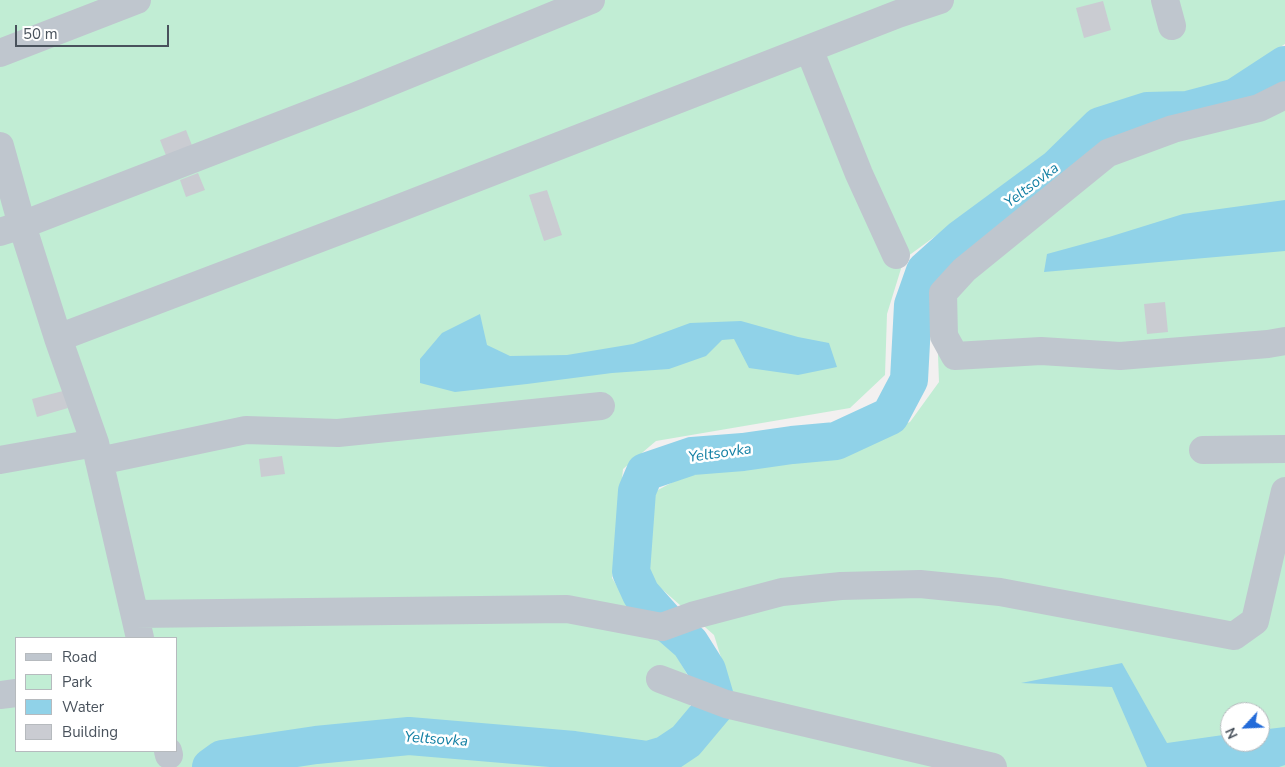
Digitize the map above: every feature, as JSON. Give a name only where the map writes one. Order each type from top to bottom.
[{"type":"street","points":[[0,53],[137,0]]},
{"type":"street","points":[[11,228],[356,96],[591,0]]},
{"type":"street","points":[[58,338],[389,212],[898,14],[940,0]]},
{"type":"street","points":[[1165,0],[1172,26]]},
{"type":"street","points":[[809,49],[859,174],[896,255]]},
{"type":"street","points":[[1285,95],[1259,108],[1172,129],[1108,153],[964,270],[943,293],[944,336],[956,356],[1041,351],[1120,356],[1258,345],[1285,341]]},
{"type":"street","points":[[0,146],[11,228],[58,338],[97,452],[137,626],[567,609],[662,628],[695,615],[782,592],[841,586],[920,584],[1000,592],[1234,636],[1255,621],[1285,491]]},
{"type":"street","points":[[0,460],[97,452],[246,430],[338,433],[601,406]]},
{"type":"street","points":[[1203,450],[1285,449]]},
{"type":"street","points":[[660,679],[726,704],[993,767]]},
{"type":"street","points":[[0,695],[15,693]]},
{"type":"green space","points":[[0,0],[1285,0],[1285,44],[1223,84],[1095,112],[1051,152],[904,259],[887,314],[885,375],[850,408],[656,441],[623,469],[612,578],[635,614],[675,653],[692,683],[689,720],[668,741],[644,751],[430,727],[231,746],[192,767],[0,767]]},
{"type":"green space","points":[[1285,79],[1285,767],[670,767],[698,745],[734,699],[714,635],[639,569],[656,491],[686,475],[829,452],[910,422],[939,382],[935,275],[1060,179],[1235,105]]},
{"type":"green space","points":[[428,743],[580,759],[610,767],[224,767],[229,764],[332,748]]},
{"type":"water","points":[[1285,200],[1285,251],[1044,272],[1047,254],[1183,214]]},
{"type":"water","points":[[480,314],[487,345],[510,356],[567,355],[633,344],[690,323],[741,321],[798,337],[829,343],[837,367],[798,375],[749,368],[734,339],[722,340],[706,356],[669,369],[612,373],[455,392],[420,383],[420,359],[442,333]]},
{"type":"water","points":[[1122,663],[1167,743],[1220,735],[1220,752],[1270,752],[1270,729],[1285,727],[1285,765],[1279,767],[1147,767],[1112,687],[1021,683]]},
{"type":"building","points":[[1103,1],[1111,30],[1084,38],[1076,8]]},
{"type":"building","points":[[186,130],[193,148],[167,158],[160,140]]},
{"type":"building","points":[[198,173],[205,190],[186,197],[180,180]]},
{"type":"building","points":[[547,190],[562,235],[544,241],[529,195]]},
{"type":"building","points":[[1165,302],[1168,332],[1147,334],[1144,304]]},
{"type":"building","points":[[63,391],[68,408],[37,417],[32,399]]},
{"type":"building","points":[[282,456],[285,474],[261,477],[259,459]]},
{"type":"waterway","name":"Yeltsovka","points":[[211,767],[222,759],[316,745],[409,736],[574,750],[648,760],[665,755],[686,741],[717,704],[707,670],[690,643],[666,622],[641,594],[631,572],[637,491],[645,472],[692,456],[836,441],[890,416],[909,380],[913,305],[925,271],[962,238],[1057,168],[1100,126],[1147,111],[1187,110],[1236,97],[1285,65]]}]
